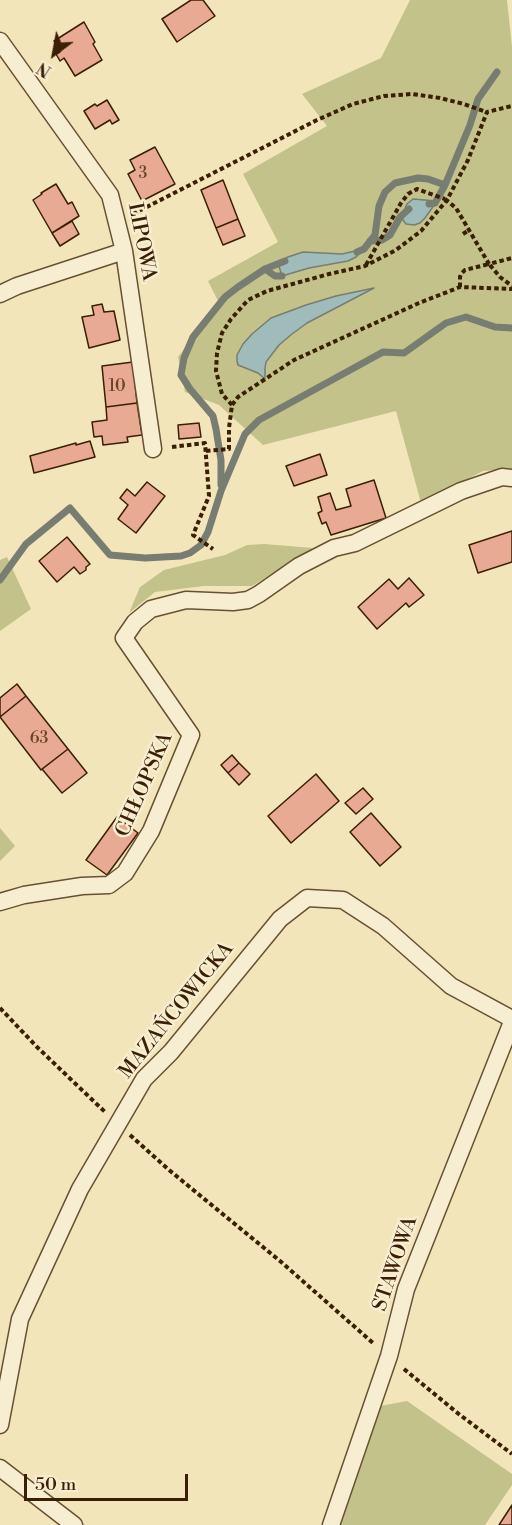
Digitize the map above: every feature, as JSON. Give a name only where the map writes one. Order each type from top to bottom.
[{"type":"street","name":"LIPOWA","points":[[0,41],[110,195],[123,251],[153,449]]},
{"type":"street","points":[[0,294],[17,286],[123,251]]},
{"type":"street","name":"CHŁOPSKA","points":[[0,902],[24,895],[82,886],[109,885],[125,873],[152,831],[191,735],[124,639],[135,622],[151,609],[186,600],[233,602],[248,600],[299,566],[334,548],[355,543],[461,491],[502,477],[512,478]]},
{"type":"street","name":"MAZAŃCOWICKA","points":[[0,1425],[20,1319],[80,1189],[144,1079],[171,1052],[280,919],[307,898],[343,900],[382,926],[451,986],[512,1020]]},
{"type":"street","name":"STAWOWA","points":[[331,1525],[389,1356],[406,1290],[512,1020]]},
{"type":"street","points":[[0,1468],[74,1525]]},
{"type":"path","points":[[117,223],[352,104],[384,96],[412,94],[440,98],[486,112],[512,106]]},
{"type":"path","points":[[232,405],[222,394],[216,371],[217,353],[222,333],[231,319],[248,300],[267,291],[365,266],[396,250],[422,231],[447,200],[468,160],[486,112]]},
{"type":"path","points":[[365,266],[401,202],[417,189],[447,200],[456,208],[489,264],[512,287]]},
{"type":"path","points":[[462,234],[469,230]]},
{"type":"path","points":[[460,287],[460,277],[465,270],[512,258]]},
{"type":"path","points":[[206,452],[229,449],[232,405],[238,397],[294,360],[419,303],[460,287],[512,287]]},
{"type":"path","points":[[153,449],[205,443],[209,496],[193,536],[213,549]]},
{"type":"path","points":[[0,1008],[37,1047],[170,1170],[460,1415],[512,1454]]},
{"type":"shaded area","points":[[410,0],[507,0],[512,47],[512,469],[483,471],[421,503],[396,411],[263,445],[219,405],[185,392],[178,357],[219,303],[208,281],[278,242],[243,174],[327,126],[302,94],[381,58]]},
{"type":"shaded area","points":[[247,545],[313,548],[252,586],[204,586],[155,592],[129,613],[140,587],[164,570],[225,555]]},
{"type":"shaded area","points":[[7,557],[31,609],[0,631],[0,560]]},
{"type":"shaded area","points":[[0,828],[15,846],[0,861]]},
{"type":"shaded area","points":[[407,1401],[512,1474],[512,1485],[485,1525],[335,1525],[380,1406]]},
{"type":"water","points":[[439,197],[420,223],[406,224],[403,220],[402,215],[407,204],[413,199],[436,201]]},
{"type":"water","points":[[364,249],[348,261],[309,268],[282,276],[278,263],[303,252],[342,254]]},
{"type":"water","points":[[374,288],[307,323],[292,334],[279,345],[266,362],[265,379],[258,373],[238,365],[237,355],[243,344],[271,318],[336,296]]},
{"type":"building","points":[[191,0],[203,0],[215,16],[177,42],[162,19]]},
{"type":"building","points":[[84,22],[102,60],[75,76],[64,58],[60,61],[56,54],[60,52],[54,41]]},
{"type":"building","points":[[107,100],[119,120],[112,124],[110,120],[95,129],[84,111]]},
{"type":"building","points":[[155,147],[175,184],[142,201],[128,174],[135,170],[130,160]]},
{"type":"building","points":[[223,180],[238,219],[216,228],[201,190]]},
{"type":"building","points":[[56,184],[68,204],[72,202],[79,216],[52,233],[33,200]]},
{"type":"building","points":[[238,219],[245,236],[223,245],[216,228]]},
{"type":"building","points":[[72,221],[79,234],[60,246],[52,233]]},
{"type":"building","points":[[102,304],[104,312],[114,311],[120,340],[89,348],[82,317],[94,315],[92,306]]},
{"type":"building","points":[[133,362],[137,403],[106,407],[102,366]]},
{"type":"building","points":[[137,403],[142,435],[127,437],[128,442],[103,445],[102,436],[94,437],[92,422],[107,420],[106,407]]},
{"type":"building","points":[[199,423],[201,437],[179,439],[178,425]]},
{"type":"building","points":[[90,441],[95,457],[34,473],[30,456]]},
{"type":"building","points":[[320,454],[327,475],[294,486],[286,466]]},
{"type":"building","points":[[374,480],[386,518],[331,535],[326,522],[322,524],[318,513],[322,511],[318,497],[330,493],[336,510],[351,506],[346,489]]},
{"type":"building","points":[[147,482],[165,496],[136,533],[118,519],[128,505],[120,498],[127,489],[135,496]]},
{"type":"building","points":[[512,531],[512,562],[478,573],[469,545]]},
{"type":"building","points":[[67,537],[90,564],[80,574],[74,567],[57,582],[39,561]]},
{"type":"building","points":[[409,578],[424,595],[409,607],[406,603],[377,629],[358,607],[389,579],[398,589]]},
{"type":"building","points":[[17,684],[26,696],[0,717],[0,698]]},
{"type":"building","points":[[26,696],[68,749],[41,770],[0,717]]},
{"type":"building","points":[[68,749],[87,773],[62,793],[42,769]]},
{"type":"building","points":[[232,755],[239,763],[228,773],[221,765]]},
{"type":"building","points":[[239,763],[250,774],[239,785],[228,773]]},
{"type":"building","points":[[316,774],[339,801],[291,843],[268,816]]},
{"type":"building","points":[[363,788],[373,799],[356,814],[345,803]]},
{"type":"building","points":[[371,813],[401,847],[380,866],[350,832]]},
{"type":"building","points":[[117,817],[138,833],[107,875],[86,860]]},
{"type":"building","points":[[512,1505],[512,1525],[499,1525]]},
{"type":"waterway","points":[[357,252],[364,249],[375,235],[379,206],[385,192],[395,183],[418,178],[445,185],[470,125],[478,99],[497,72]]},
{"type":"waterway","points":[[429,204],[435,203],[445,185]]},
{"type":"waterway","points":[[370,241],[382,240],[390,235],[400,217],[409,209]]},
{"type":"waterway","points":[[221,485],[221,460],[213,416],[181,375],[184,358],[193,337],[225,297],[265,269],[285,261]]},
{"type":"waterway","points":[[265,269],[275,276],[282,276]]},
{"type":"waterway","points":[[0,580],[26,544],[70,508],[110,555],[145,558],[181,556],[190,553],[201,545],[208,532],[221,491],[245,434],[259,420],[383,352],[404,353],[446,323],[466,317],[495,327],[512,328]]}]
